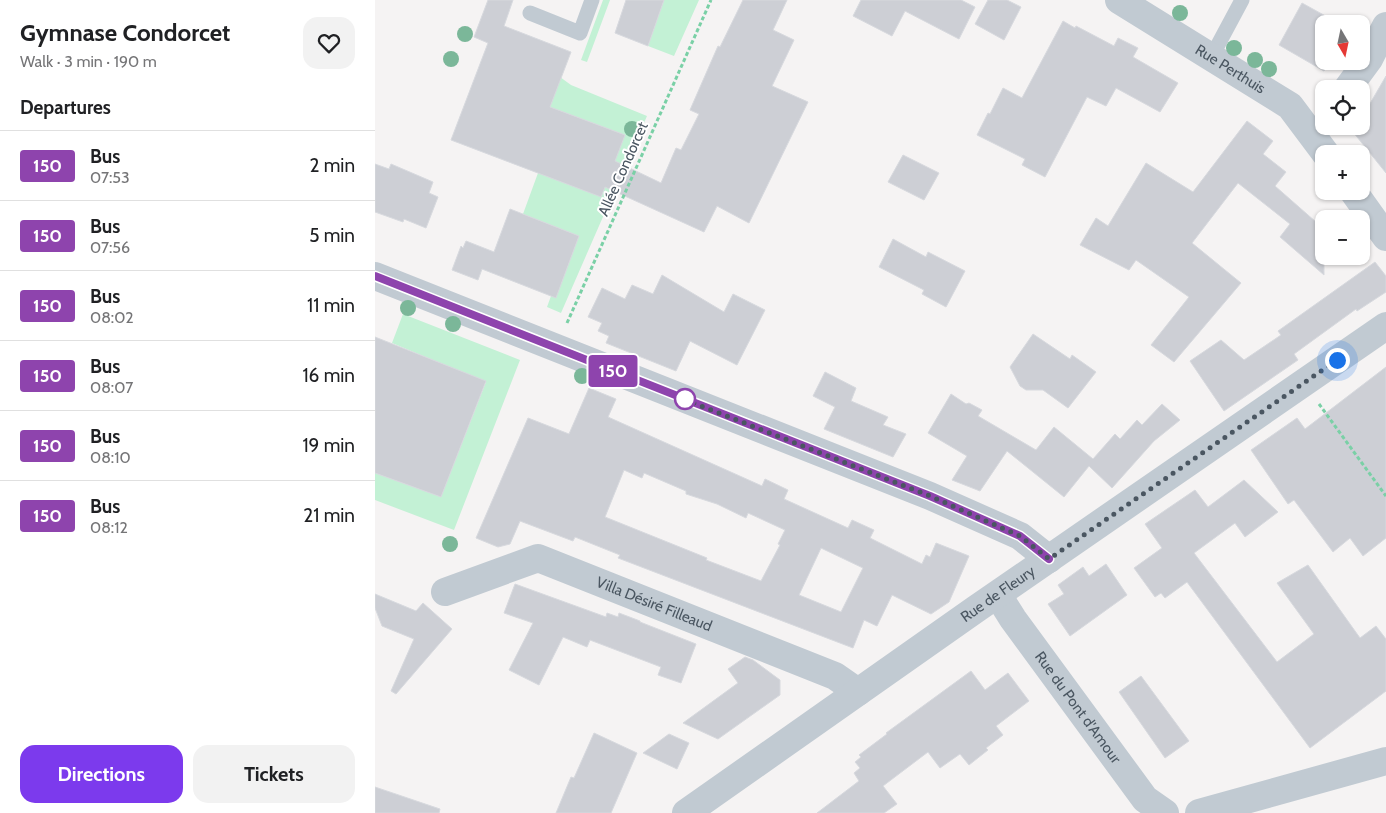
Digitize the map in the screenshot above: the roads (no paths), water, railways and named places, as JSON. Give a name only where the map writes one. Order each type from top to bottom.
[{"type":"street","name":"Rue Perthuis","points":[[1119,0],[1290,106],[1321,136]]},
{"type":"street","points":[[1353,80],[1369,58],[1386,26]]},
{"type":"street","points":[[1359,200],[1386,237]]},
{"type":"street","points":[[375,276],[930,496],[1020,536],[1049,559]]},
{"type":"street","name":"Rue de Fleury","points":[[686,813],[1386,326]]},
{"type":"street","name":"Villa Désiré Filleaud","points":[[445,592],[538,558],[835,676],[858,692]]},
{"type":"street","name":"Rue du Pont d'Amour","points":[[998,595],[1145,800],[1165,813]]},
{"type":"street","points":[[1199,813],[1386,761]]},
{"type":"lane","points":[[530,13],[580,33],[592,0]]},
{"type":"lane","points":[[1211,56],[1242,0]]}]
